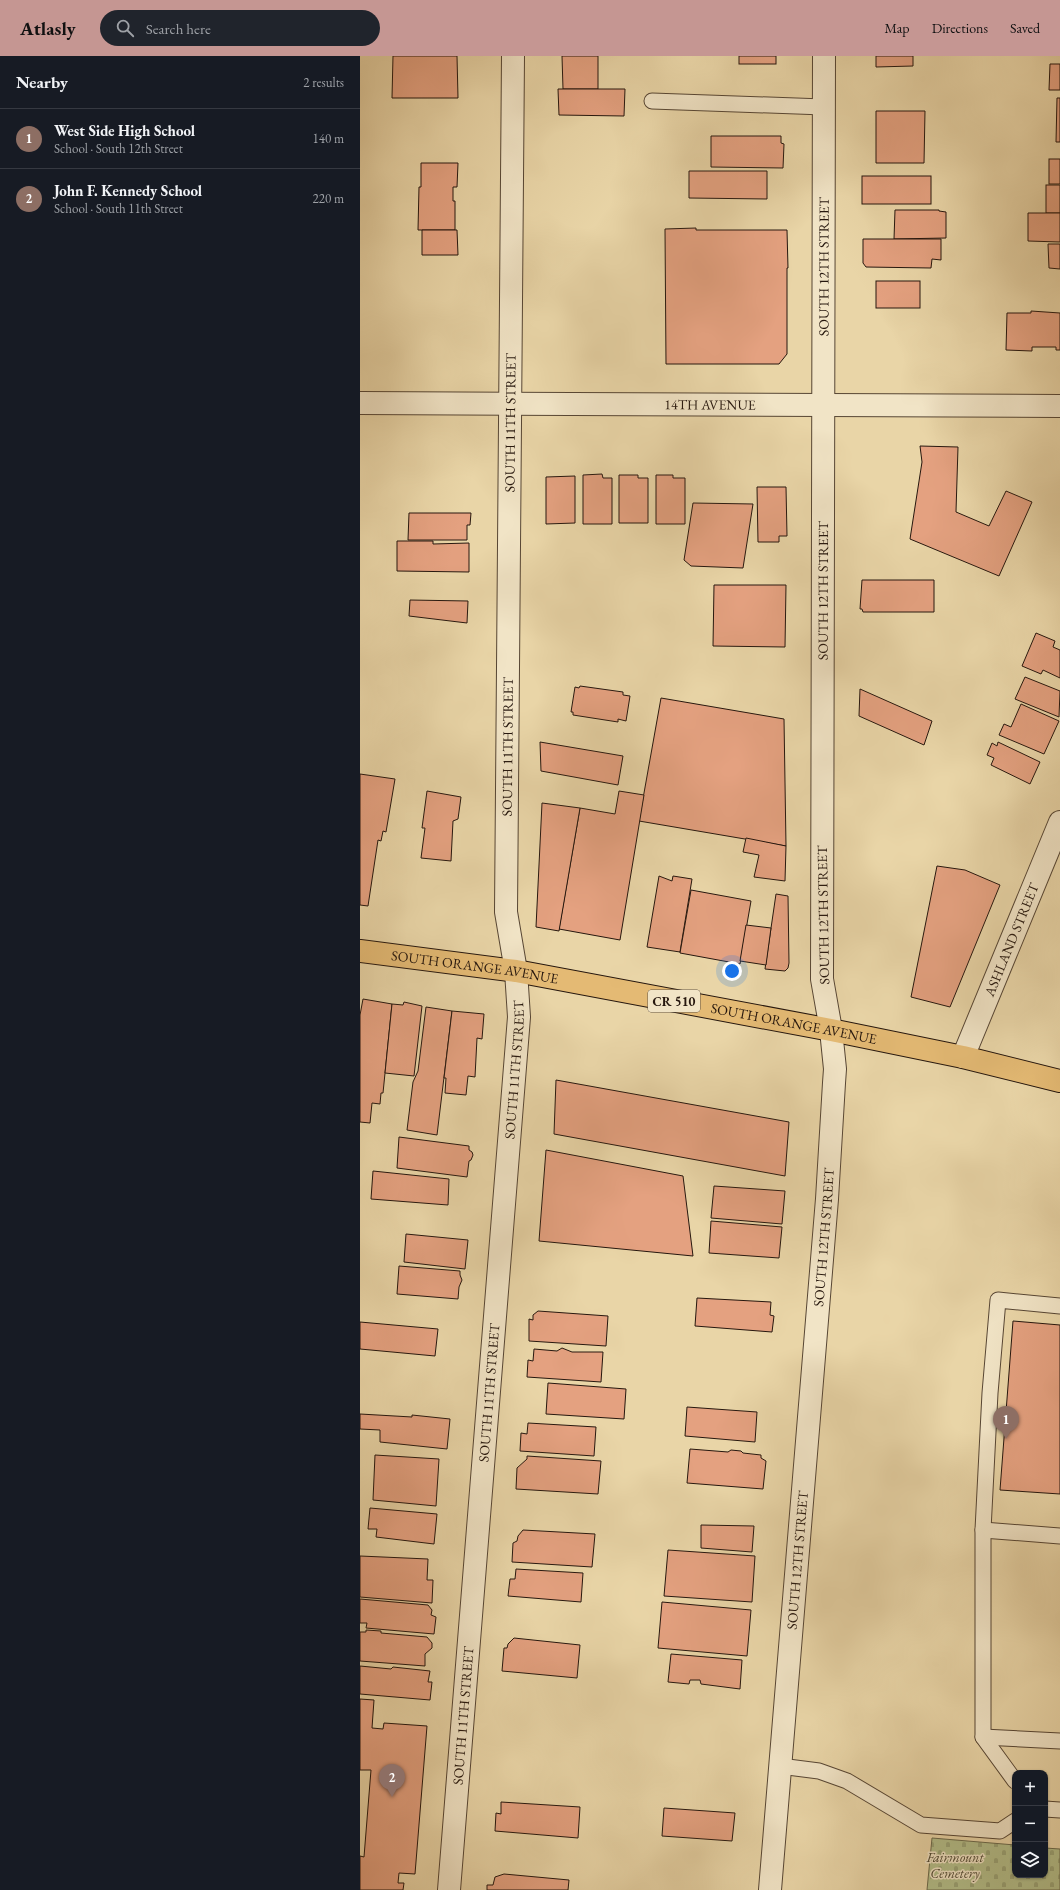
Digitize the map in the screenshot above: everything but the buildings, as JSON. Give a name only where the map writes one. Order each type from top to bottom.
[{"type":"main road","name":"SOUTH ORANGE AVENUE","points":[[360,951],[516,971],[831,1030],[963,1058],[1060,1081]]},
{"type":"street","name":"SOUTH 11TH STREET","points":[[449,1890],[519,1017],[516,971],[506,912],[513,56]]},
{"type":"street","name":"SOUTH 12TH STREET","points":[[770,1890],[826,1199],[835,1069],[831,1030],[822,979],[822,405],[824,56]]},
{"type":"street","name":"14TH AVENUE","points":[[360,403],[1060,406]]},
{"type":"street","name":"ASHLAND STREET","points":[[963,1058],[1060,822]]},
{"type":"lane","points":[[652,101],[824,108]]},
{"type":"lane","points":[[1012,1777],[983,1737],[983,1530],[990,1393],[998,1300],[1060,1306]]},
{"type":"lane","points":[[983,1530],[1060,1536]]},
{"type":"lane","points":[[983,1737],[1060,1741]]},
{"type":"lane","points":[[780,1766],[819,1771],[847,1781],[922,1825],[1000,1831],[1012,1823]]},
{"type":"lane","points":[[1048,1809],[1060,1810]]},
{"type":"green space","name":"Fairmount Cemetery","points":[[932,1838],[1012,1845],[1012,1878],[1048,1878],[1048,1848],[1060,1849],[1060,1890],[927,1890]]},
{"type":"place","name":"West Side High School","points":[[1006,1439]]},
{"type":"place","name":"John F. Kennedy School","points":[[392,1797]]}]
